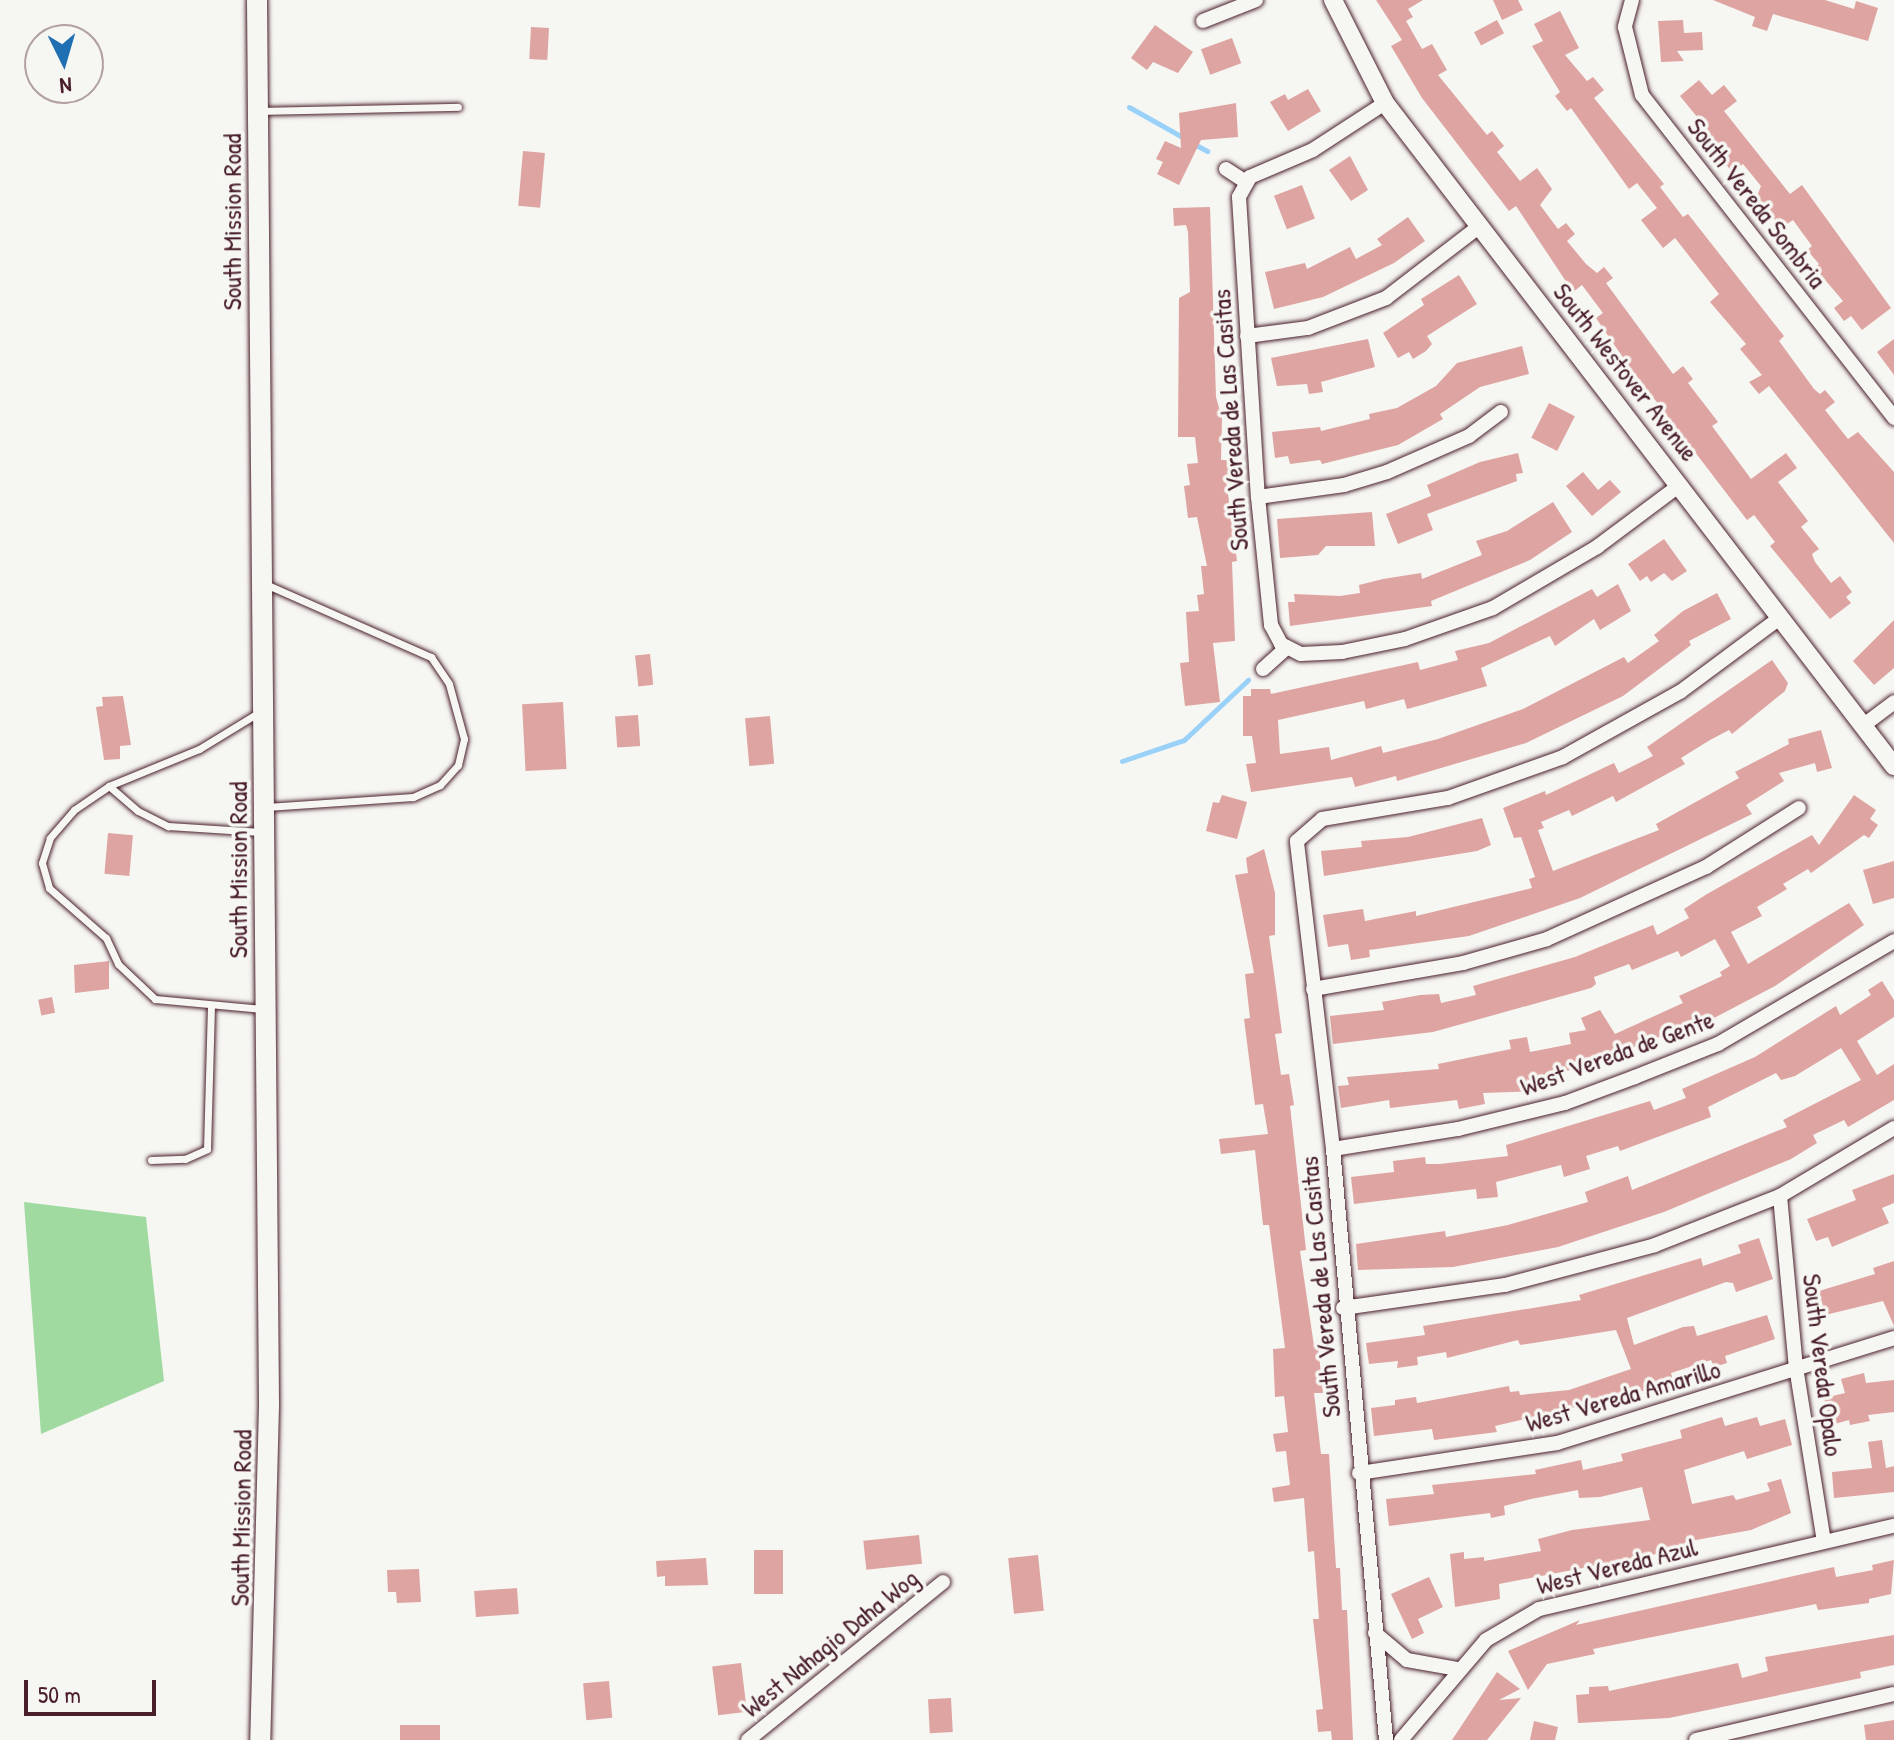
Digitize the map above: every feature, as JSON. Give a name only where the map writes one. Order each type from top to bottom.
[{"type":"main road","name":"South Mission Road","points":[[257,0],[269,1406],[260,1740]]},
{"type":"street","points":[[1203,21],[1256,0]]},
{"type":"street","name":"South Westover Avenue","points":[[1333,0],[1385,103],[1894,766]]},
{"type":"street","name":"South Vereda Sombria","points":[[1632,0],[1625,27],[1642,95],[1894,418]]},
{"type":"street","points":[[1226,169],[1244,184],[1313,150],[1385,103]]},
{"type":"street","name":"South Vereda de Las Casitas","points":[[1244,184],[1239,197],[1258,497],[1271,625],[1286,648]]},
{"type":"street","points":[[1247,336],[1308,328],[1386,298],[1480,226]]},
{"type":"street","points":[[1258,497],[1344,485],[1387,472],[1469,436],[1501,412]]},
{"type":"street","points":[[1263,669],[1286,648],[1312,655],[1342,652],[1405,639],[1493,608],[1597,547],[1680,485]]},
{"type":"street","name":"South Vereda de Las Casitas","points":[[1386,1740],[1343,1308],[1333,1149],[1295,850],[1301,833],[1322,819],[1448,798],[1563,757],[1680,692],[1781,617]]},
{"type":"street","points":[[1864,725],[1894,702]]},
{"type":"street","points":[[1313,989],[1463,963],[1547,939],[1706,867],[1799,808]]},
{"type":"street","name":"West Vereda de Gente","points":[[1333,1149],[1458,1129],[1607,1087],[1718,1044],[1894,941]]},
{"type":"street","points":[[1343,1308],[1436,1298],[1573,1268],[1655,1245],[1780,1196],[1894,1128]]},
{"type":"street","name":"South Vereda Opalo","points":[[1780,1196],[1796,1367],[1824,1541]]},
{"type":"street","name":"West Vereda Amarillo","points":[[1359,1473],[1557,1443],[1706,1400],[1796,1367],[1894,1338]]},
{"type":"street","name":"West Vereda Azul","points":[[1401,1740],[1458,1669],[1486,1640],[1539,1609],[1894,1526]]},
{"type":"street","name":"West Nahagio Daha Wog","points":[[748,1740],[943,1582]]},
{"type":"street","points":[[1375,1633],[1407,1660],[1458,1669]]},
{"type":"street","points":[[1696,1740],[1894,1694]]},
{"type":"lane","points":[[257,111],[458,107]]},
{"type":"lane","points":[[261,582],[431,657],[449,684],[464,739],[458,765],[440,785],[413,797],[264,807]]},
{"type":"lane","points":[[263,709],[199,749],[109,786],[74,810],[50,838],[42,863],[49,888],[106,938],[118,964],[155,999],[211,1007],[265,1009]]},
{"type":"lane","points":[[109,786],[138,811],[168,826],[264,832]]},
{"type":"lane","points":[[151,1160],[185,1159],[207,1149],[211,1007]]},
{"type":"green space","points":[[24,1202],[146,1217],[164,1381],[41,1434]]},
{"type":"building","points":[[1376,0],[1423,0],[1408,9],[1413,17],[1406,21],[1422,49],[1432,44],[1447,70],[1438,75],[1487,135],[1492,131],[1504,146],[1497,152],[1520,181],[1537,168],[1552,189],[1540,205],[1558,229],[1566,223],[1575,234],[1567,241],[1586,264],[1597,273],[1604,267],[1613,278],[1606,283],[1673,374],[1683,366],[1693,379],[1688,383],[1718,422],[1712,426],[1751,479],[1786,453],[1797,468],[1778,482],[1808,521],[1801,527],[1819,549],[1812,554],[1815,562],[1831,583],[1840,576],[1852,592],[1846,597],[1851,603],[1830,619],[1770,546],[1775,542],[1754,515],[1747,520],[1626,362],[1596,318],[1603,313],[1582,285],[1573,292],[1516,206],[1509,211],[1422,98],[1391,46],[1402,40]]},
{"type":"building","points":[[1493,0],[1518,0],[1523,10],[1502,20]]},
{"type":"building","points":[[1713,0],[1825,0],[1854,9],[1856,1],[1878,8],[1868,41],[1773,14],[1767,31],[1752,26],[1755,17]]},
{"type":"building","points":[[1560,11],[1579,48],[1565,55],[1587,81],[1593,77],[1604,90],[1594,98],[1664,184],[1660,187],[1683,217],[1688,214],[1784,336],[1779,341],[1814,389],[1820,394],[1825,390],[1835,402],[1825,410],[1848,439],[1858,432],[1894,472],[1894,543],[1769,386],[1759,394],[1749,382],[1762,375],[1740,349],[1746,344],[1710,302],[1719,294],[1675,238],[1663,248],[1641,220],[1657,208],[1637,183],[1629,189],[1571,108],[1567,111],[1555,96],[1560,92],[1532,46],[1543,41],[1534,24]]},
{"type":"building","points":[[1497,20],[1504,33],[1481,45],[1474,32]]},
{"type":"building","points":[[1683,20],[1684,33],[1702,32],[1703,50],[1677,51],[1684,61],[1661,62],[1658,21]]},
{"type":"building","points":[[1155,25],[1193,52],[1178,73],[1153,62],[1147,70],[1131,58]]},
{"type":"building","points":[[531,27],[549,28],[547,60],[529,59]]},
{"type":"building","points":[[1232,38],[1241,63],[1210,75],[1201,49]]},
{"type":"building","points":[[1699,80],[1712,95],[1724,85],[1737,101],[1724,111],[1790,194],[1802,185],[1891,308],[1862,330],[1851,316],[1844,321],[1834,308],[1843,301],[1815,268],[1819,264],[1807,250],[1812,246],[1793,220],[1781,228],[1757,196],[1761,186],[1743,164],[1732,172],[1706,138],[1711,134],[1680,96]]},
{"type":"building","points":[[1308,89],[1321,111],[1288,131],[1270,102],[1285,94],[1288,100]]},
{"type":"building","points":[[1236,103],[1238,137],[1201,140],[1179,185],[1157,174],[1163,162],[1156,159],[1165,141],[1181,148],[1179,113]]},
{"type":"building","points":[[523,151],[545,153],[540,208],[518,206]]},
{"type":"building","points":[[1350,156],[1368,190],[1351,201],[1329,170]]},
{"type":"building","points":[[1302,185],[1315,219],[1287,229],[1274,196]]},
{"type":"building","points":[[1210,207],[1216,397],[1222,419],[1221,460],[1230,460],[1232,479],[1226,479],[1237,561],[1232,562],[1235,641],[1213,643],[1220,702],[1185,706],[1180,663],[1189,662],[1186,612],[1199,611],[1197,595],[1204,594],[1201,566],[1207,566],[1197,517],[1188,518],[1184,486],[1190,485],[1187,464],[1198,463],[1195,437],[1178,437],[1179,298],[1190,292],[1188,232],[1186,225],[1174,226],[1173,208]]},
{"type":"building","points":[[1408,217],[1425,241],[1394,263],[1323,297],[1274,309],[1265,272],[1305,263],[1307,269],[1350,247],[1356,259],[1382,245],[1377,239]]},
{"type":"building","points":[[1459,275],[1477,304],[1427,336],[1432,344],[1426,351],[1413,359],[1409,352],[1398,358],[1383,333],[1424,305],[1421,299]]},
{"type":"building","points":[[1368,339],[1375,367],[1321,382],[1323,392],[1309,394],[1307,384],[1277,386],[1271,358]]},
{"type":"building","points":[[1894,339],[1894,375],[1877,352]]},
{"type":"building","points":[[1522,346],[1529,374],[1480,387],[1440,414],[1443,419],[1398,445],[1322,464],[1320,460],[1290,464],[1288,456],[1275,458],[1272,432],[1320,427],[1321,431],[1370,419],[1369,414],[1397,408],[1436,386],[1457,363]]},
{"type":"building","points":[[1549,403],[1575,416],[1557,451],[1531,438]]},
{"type":"building","points":[[1518,453],[1523,473],[1516,474],[1517,481],[1427,514],[1433,530],[1398,544],[1386,514],[1431,496],[1427,485],[1480,462]]},
{"type":"building","points":[[1583,472],[1598,490],[1610,480],[1621,492],[1592,516],[1566,486]]},
{"type":"building","points":[[1553,502],[1572,532],[1530,560],[1431,601],[1432,606],[1290,626],[1288,602],[1295,602],[1294,594],[1340,596],[1360,593],[1359,585],[1383,579],[1421,573],[1422,579],[1482,555],[1476,541],[1507,531]]},
{"type":"building","points":[[1372,512],[1375,546],[1326,546],[1318,555],[1280,558],[1277,519]]},
{"type":"building","points":[[1664,539],[1687,571],[1672,581],[1664,573],[1651,582],[1647,576],[1640,581],[1628,564]]},
{"type":"building","points":[[1618,584],[1631,611],[1600,630],[1594,619],[1555,646],[1550,636],[1481,668],[1487,686],[1422,705],[1407,709],[1404,699],[1366,709],[1364,701],[1278,720],[1280,754],[1329,747],[1331,760],[1381,746],[1383,753],[1438,739],[1523,709],[1624,657],[1628,663],[1659,641],[1654,635],[1683,611],[1717,593],[1731,619],[1689,641],[1691,645],[1623,696],[1526,743],[1397,781],[1396,776],[1355,787],[1352,777],[1251,792],[1246,764],[1256,763],[1252,736],[1243,736],[1243,696],[1251,696],[1251,689],[1270,689],[1271,694],[1418,662],[1420,670],[1458,660],[1455,651],[1489,643],[1592,589],[1597,597]]},
{"type":"building","points":[[1894,620],[1894,668],[1874,685],[1853,661]]},
{"type":"building","points":[[650,654],[653,685],[638,686],[635,656]]},
{"type":"building","points":[[1772,660],[1788,683],[1785,691],[1732,734],[1729,730],[1710,740],[1681,758],[1685,764],[1616,802],[1613,796],[1572,816],[1569,810],[1541,822],[1544,828],[1538,830],[1553,871],[1659,830],[1656,824],[1739,778],[1735,772],[1789,744],[1788,739],[1821,730],[1832,768],[1817,772],[1815,763],[1779,773],[1784,781],[1746,805],[1752,814],[1580,898],[1469,936],[1369,950],[1370,957],[1351,960],[1348,944],[1328,947],[1323,915],[1363,909],[1365,921],[1416,911],[1416,916],[1532,888],[1529,879],[1535,877],[1521,837],[1514,838],[1503,808],[1545,791],[1546,795],[1614,763],[1619,773],[1653,756],[1647,747]]},
{"type":"building","points":[[123,696],[131,745],[120,746],[120,759],[104,760],[96,707],[103,706],[102,697]]},
{"type":"building","points":[[563,702],[567,769],[526,771],[522,704]]},
{"type":"building","points":[[638,715],[640,746],[617,748],[615,717]]},
{"type":"building","points":[[770,716],[774,764],[749,766],[745,718]]},
{"type":"building","points":[[1222,795],[1247,802],[1237,839],[1206,831],[1213,802],[1219,803]]},
{"type":"building","points":[[1854,795],[1876,810],[1870,819],[1878,825],[1869,838],[1864,835],[1811,873],[1808,869],[1783,884],[1787,889],[1757,907],[1762,916],[1731,932],[1748,964],[1849,903],[1864,925],[1775,986],[1695,1028],[1693,1023],[1586,1067],[1534,1077],[1536,1091],[1483,1093],[1485,1104],[1459,1109],[1457,1100],[1390,1108],[1389,1100],[1341,1108],[1338,1086],[1349,1085],[1347,1077],[1439,1069],[1438,1064],[1511,1049],[1509,1040],[1527,1037],[1530,1052],[1571,1044],[1569,1033],[1586,1030],[1581,1018],[1600,1010],[1615,1034],[1683,1003],[1679,996],[1722,976],[1720,972],[1730,966],[1715,939],[1681,957],[1678,951],[1632,970],[1629,964],[1594,977],[1596,984],[1591,988],[1433,1032],[1333,1044],[1330,1016],[1384,1010],[1382,1002],[1420,995],[1439,994],[1441,1003],[1476,995],[1473,986],[1575,957],[1653,925],[1657,935],[1689,918],[1684,909],[1707,894],[1812,835],[1819,845]]},
{"type":"building","points":[[1482,818],[1491,845],[1477,851],[1324,876],[1321,851],[1362,847],[1361,841],[1408,837]]},
{"type":"building","points":[[108,833],[133,835],[129,876],[104,874]]},
{"type":"building","points":[[1264,849],[1275,893],[1275,935],[1269,936],[1282,1033],[1275,1034],[1281,1075],[1289,1074],[1294,1105],[1290,1106],[1306,1250],[1300,1251],[1314,1346],[1318,1345],[1323,1393],[1314,1393],[1321,1454],[1329,1454],[1336,1568],[1340,1568],[1342,1610],[1347,1610],[1353,1740],[1332,1740],[1331,1731],[1318,1732],[1316,1710],[1323,1709],[1313,1619],[1319,1619],[1314,1551],[1308,1552],[1304,1498],[1274,1502],[1272,1488],[1290,1485],[1286,1451],[1276,1452],[1273,1434],[1288,1432],[1284,1396],[1275,1397],[1273,1349],[1285,1348],[1269,1225],[1263,1225],[1255,1150],[1221,1154],[1219,1139],[1268,1134],[1263,1104],[1255,1105],[1244,1019],[1250,1018],[1245,974],[1254,973],[1235,875],[1248,873],[1246,858]]},
{"type":"building","points":[[1894,861],[1894,898],[1873,904],[1863,870]]},
{"type":"building","points":[[109,961],[109,989],[75,993],[74,965]]},
{"type":"building","points":[[1882,981],[1894,1000],[1894,1017],[1857,1041],[1877,1075],[1894,1064],[1894,1100],[1848,1127],[1844,1120],[1813,1135],[1817,1143],[1791,1159],[1664,1212],[1558,1247],[1453,1267],[1358,1270],[1356,1244],[1445,1231],[1446,1237],[1508,1225],[1588,1202],[1585,1192],[1628,1176],[1632,1190],[1787,1127],[1783,1120],[1861,1080],[1841,1048],[1795,1076],[1781,1080],[1776,1073],[1708,1107],[1711,1117],[1620,1151],[1618,1146],[1586,1156],[1590,1169],[1564,1177],[1561,1165],[1496,1182],[1498,1197],[1477,1199],[1476,1189],[1354,1204],[1351,1177],[1394,1172],[1393,1161],[1425,1157],[1426,1164],[1440,1164],[1508,1156],[1506,1145],[1650,1101],[1654,1110],[1686,1098],[1682,1089],[1755,1057],[1836,1006],[1840,1015],[1871,995],[1868,990]]},
{"type":"building","points":[[52,997],[55,1013],[41,1015],[38,1000]]},
{"type":"building","points":[[1894,1174],[1894,1203],[1882,1208],[1889,1223],[1832,1247],[1828,1237],[1816,1241],[1807,1219],[1856,1200],[1852,1190]]},
{"type":"building","points":[[1759,1238],[1773,1279],[1736,1292],[1733,1283],[1726,1282],[1627,1318],[1634,1345],[1683,1327],[1694,1326],[1697,1336],[1767,1315],[1775,1339],[1725,1356],[1727,1363],[1714,1367],[1711,1360],[1671,1373],[1673,1380],[1640,1392],[1495,1426],[1497,1432],[1434,1440],[1432,1429],[1374,1436],[1371,1408],[1395,1405],[1395,1400],[1416,1397],[1417,1403],[1509,1386],[1510,1392],[1519,1391],[1520,1395],[1569,1390],[1631,1369],[1616,1330],[1520,1345],[1518,1340],[1447,1358],[1446,1352],[1417,1357],[1418,1365],[1397,1368],[1398,1361],[1369,1364],[1366,1343],[1425,1335],[1423,1326],[1581,1300],[1579,1295],[1701,1258],[1703,1266],[1741,1253],[1738,1245]]},
{"type":"building","points":[[1894,1261],[1894,1326],[1883,1301],[1825,1315],[1819,1291],[1875,1274],[1873,1268]]},
{"type":"building","points":[[1864,1373],[1866,1383],[1894,1380],[1894,1412],[1868,1415],[1870,1421],[1850,1425],[1849,1420],[1831,1425],[1824,1398],[1845,1393],[1841,1379]]},
{"type":"building","points":[[1722,1417],[1725,1426],[1757,1417],[1760,1426],[1785,1419],[1792,1445],[1747,1459],[1744,1451],[1684,1470],[1692,1504],[1733,1495],[1736,1500],[1770,1491],[1767,1483],[1781,1479],[1791,1513],[1751,1530],[1685,1542],[1688,1548],[1499,1584],[1500,1599],[1455,1607],[1450,1554],[1464,1552],[1464,1559],[1484,1557],[1484,1561],[1541,1551],[1538,1539],[1572,1530],[1650,1520],[1642,1487],[1600,1497],[1579,1498],[1578,1490],[1531,1499],[1504,1506],[1505,1515],[1491,1518],[1490,1513],[1389,1526],[1386,1499],[1434,1494],[1432,1485],[1536,1474],[1535,1470],[1581,1460],[1583,1470],[1623,1461],[1621,1454],[1682,1438],[1680,1430]]},
{"type":"building","points":[[1882,1440],[1886,1468],[1894,1466],[1894,1492],[1834,1498],[1832,1472],[1872,1468],[1868,1442]]},
{"type":"building","points":[[919,1535],[922,1564],[866,1570],[863,1541]]},
{"type":"building","points":[[754,1550],[783,1550],[783,1594],[754,1594]]},
{"type":"building","points":[[1038,1555],[1044,1611],[1014,1614],[1008,1558]]},
{"type":"building","points":[[706,1558],[708,1585],[665,1586],[665,1576],[657,1577],[656,1561]]},
{"type":"building","points":[[1894,1560],[1891,1594],[1869,1599],[1869,1603],[1818,1610],[1816,1604],[1593,1649],[1595,1654],[1547,1664],[1528,1690],[1508,1651],[1580,1620],[1576,1625],[1834,1567],[1836,1577],[1873,1570],[1872,1565]]},
{"type":"building","points":[[419,1569],[421,1602],[397,1603],[396,1592],[388,1592],[387,1570]]},
{"type":"building","points":[[1429,1577],[1443,1607],[1418,1619],[1424,1633],[1412,1639],[1391,1594]]},
{"type":"building","points":[[517,1588],[519,1614],[476,1617],[474,1591]]},
{"type":"building","points":[[1894,1635],[1894,1665],[1860,1672],[1861,1678],[1669,1718],[1578,1723],[1576,1695],[1589,1694],[1589,1687],[1608,1686],[1609,1691],[1738,1663],[1742,1678],[1768,1671],[1765,1657]]},
{"type":"building","points":[[741,1663],[747,1712],[718,1715],[712,1667]]},
{"type":"building","points":[[1497,1672],[1520,1689],[1499,1700],[1521,1698],[1487,1740],[1452,1740]]},
{"type":"building","points":[[609,1681],[612,1718],[586,1720],[583,1683]]},
{"type":"building","points":[[951,1698],[953,1732],[930,1733],[928,1699]]},
{"type":"building","points":[[1894,1720],[1894,1740],[1866,1740],[1864,1725]]},
{"type":"building","points":[[1534,1721],[1558,1727],[1555,1740],[1530,1740]]},
{"type":"building","points":[[400,1725],[440,1725],[440,1740],[400,1740]]},
{"type":"waterway","points":[[1129,107],[1186,139]]},
{"type":"waterway","points":[[1194,144],[1207,151]]},
{"type":"waterway","points":[[1122,761],[1184,740],[1248,680]]}]
